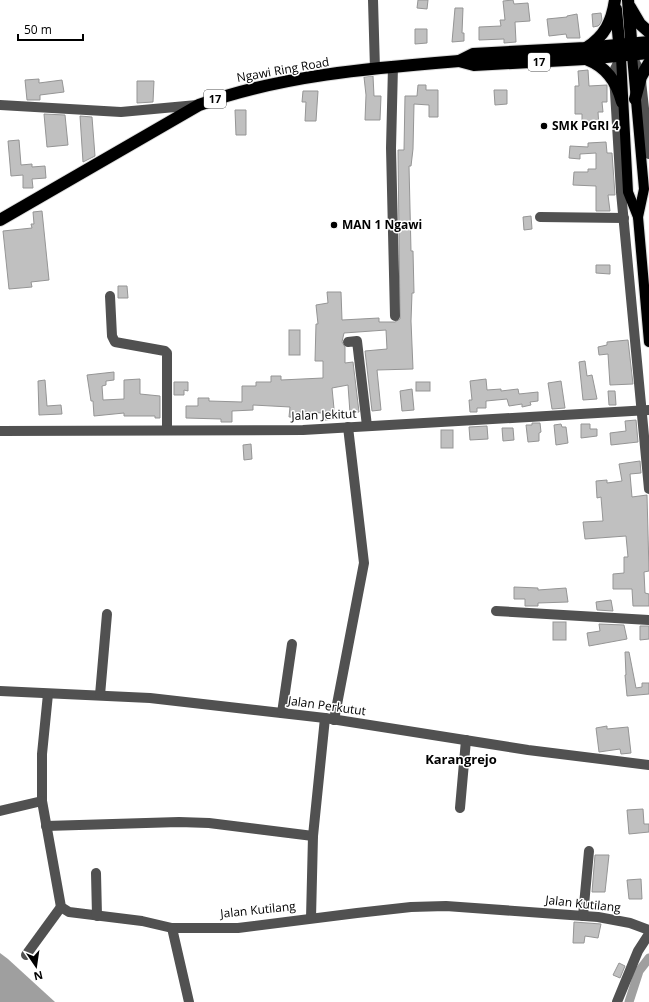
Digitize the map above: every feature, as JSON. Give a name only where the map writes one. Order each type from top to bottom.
[{"type":"highway","points":[[615,0],[626,51]]},
{"type":"highway","points":[[615,0],[609,25],[585,54],[605,70],[615,84],[622,102]]},
{"type":"highway","points":[[626,51],[628,0]]},
{"type":"highway","points":[[628,0],[637,21],[649,32]]},
{"type":"highway","points":[[635,0],[637,21]]},
{"type":"highway","name":"Ngawi Ring Road","points":[[626,51],[649,42]]},
{"type":"highway","name":"Ngawi Ring Road","points":[[0,220],[199,105],[234,92],[278,83],[393,66],[459,61],[474,65],[626,51],[649,53]]},
{"type":"highway","points":[[635,100],[641,77],[649,63]]},
{"type":"main road","points":[[626,51],[635,100],[646,194],[638,217]]},
{"type":"main road","points":[[626,51],[622,102],[628,192],[638,217],[649,342]]},
{"type":"street","points":[[373,0],[375,69]]},
{"type":"street","points":[[649,154],[647,118],[641,77],[638,66],[626,51],[615,69],[615,84],[624,218],[645,410],[649,488]]},
{"type":"street","points":[[393,66],[391,148],[395,316]]},
{"type":"street","points":[[0,105],[121,112],[199,105]]},
{"type":"street","points":[[540,217],[624,218]]},
{"type":"street","points":[[110,296],[112,336],[115,342],[165,351],[167,353],[167,430]]},
{"type":"street","points":[[348,342],[357,341],[367,426]]},
{"type":"street","name":"Jalan Jekitut","points":[[0,431],[303,430],[645,410]]},
{"type":"street","points":[[311,918],[314,836],[330,719],[364,563],[348,427]]},
{"type":"street","points":[[496,611],[649,620]]},
{"type":"street","points":[[100,695],[106,614]]},
{"type":"street","points":[[282,713],[292,644]]},
{"type":"street","name":"Jalan Perkutut","points":[[0,691],[150,698],[282,713],[649,765]]},
{"type":"street","points":[[26,955],[61,907],[42,801],[42,754],[48,694]]},
{"type":"street","points":[[460,808],[466,740]]},
{"type":"street","points":[[0,811],[42,801]]},
{"type":"street","points":[[46,826],[194,823],[314,836]]},
{"type":"street","points":[[583,916],[589,851]]},
{"type":"street","points":[[96,872],[97,916]]},
{"type":"street","name":"Jalan Kutilang","points":[[61,907],[69,912],[142,921],[172,928],[238,928],[411,907],[446,906],[583,916],[630,922],[649,930]]},
{"type":"street","points":[[172,928],[189,1002]]},
{"type":"street","points":[[617,1002],[638,951],[649,934]]},
{"type":"shaded area","points":[[0,953],[8,959],[55,1002],[0,1002]]},
{"type":"building","points":[[418,0],[428,0],[427,9],[417,8]]},
{"type":"building","points":[[513,0],[514,4],[528,3],[530,21],[515,22],[516,42],[504,43],[504,39],[479,40],[479,27],[501,26],[500,20],[505,20],[503,1]]},
{"type":"building","points":[[455,8],[463,8],[462,33],[464,33],[464,41],[452,42]]},
{"type":"building","points":[[601,13],[602,20],[600,24],[593,27],[592,14]]},
{"type":"building","points":[[577,14],[580,38],[567,38],[566,34],[549,36],[547,19],[567,17]]},
{"type":"building","points":[[415,29],[427,29],[427,43],[415,44]]},
{"type":"building","points":[[588,70],[589,86],[607,85],[607,102],[602,102],[603,112],[598,112],[599,127],[582,127],[582,114],[575,114],[575,86],[579,86],[578,71]]},
{"type":"building","points":[[373,76],[374,96],[381,96],[380,120],[365,120],[366,95],[364,77]]},
{"type":"building","points":[[39,79],[39,83],[62,80],[64,92],[40,95],[40,100],[27,100],[25,80]]},
{"type":"building","points":[[137,81],[154,81],[153,102],[137,103]]},
{"type":"building","points":[[418,85],[426,85],[426,90],[438,90],[438,117],[429,117],[429,105],[414,104],[413,149],[411,166],[409,166],[411,251],[413,251],[414,293],[412,293],[411,321],[413,369],[377,370],[381,410],[372,411],[365,351],[387,349],[386,330],[344,333],[342,342],[345,347],[345,363],[353,362],[359,412],[350,413],[348,385],[332,388],[335,419],[325,420],[324,413],[300,412],[300,417],[289,417],[290,407],[253,405],[253,410],[232,411],[232,422],[221,422],[221,419],[186,418],[186,406],[198,406],[198,398],[209,398],[209,401],[242,402],[242,386],[256,386],[256,382],[271,382],[271,376],[281,376],[281,380],[323,378],[323,361],[315,361],[316,324],[318,324],[316,305],[328,303],[327,292],[341,292],[342,320],[379,318],[379,322],[395,322],[400,319],[398,150],[404,150],[405,96],[417,96]]},
{"type":"building","points":[[494,90],[507,90],[507,104],[495,105]]},
{"type":"building","points":[[303,91],[318,91],[316,121],[305,121],[306,102],[302,102]]},
{"type":"building","points":[[235,110],[246,110],[246,135],[236,135]]},
{"type":"building","points":[[44,114],[65,115],[68,145],[47,147]]},
{"type":"building","points":[[80,116],[92,117],[95,156],[83,162]]},
{"type":"building","points":[[19,140],[21,165],[32,164],[32,167],[45,166],[46,178],[32,179],[33,188],[23,188],[23,175],[11,176],[8,141]]},
{"type":"building","points":[[606,142],[607,153],[612,153],[615,195],[608,195],[610,211],[596,211],[596,186],[573,185],[574,172],[588,172],[588,169],[596,169],[596,153],[580,154],[580,159],[569,158],[570,146],[588,147],[588,143]]},
{"type":"building","points":[[42,211],[49,280],[31,282],[32,287],[9,289],[3,231],[32,228],[31,224],[34,224],[33,212]]},
{"type":"building","points":[[531,216],[532,229],[524,230],[523,217]]},
{"type":"building","points":[[596,265],[610,265],[610,274],[596,273]]},
{"type":"building","points":[[118,286],[127,286],[128,298],[118,298]]},
{"type":"building","points":[[289,330],[300,330],[300,355],[289,355]]},
{"type":"building","points":[[628,340],[633,384],[610,385],[608,354],[599,355],[598,347],[607,345],[607,342]]},
{"type":"building","points":[[585,361],[587,376],[592,375],[597,399],[583,400],[579,362]]},
{"type":"building","points":[[114,372],[114,380],[106,381],[106,385],[102,386],[103,400],[124,399],[124,380],[140,379],[140,394],[160,396],[160,418],[155,418],[155,416],[124,416],[124,413],[94,416],[93,401],[91,401],[87,375]]},
{"type":"building","points":[[486,379],[487,390],[501,389],[501,391],[518,389],[519,394],[538,392],[538,401],[530,402],[531,405],[522,407],[522,404],[509,406],[507,399],[486,401],[486,408],[477,408],[477,412],[470,412],[469,400],[472,400],[470,381]]},
{"type":"building","points":[[45,380],[47,406],[61,405],[62,414],[39,415],[38,381]]},
{"type":"building","points":[[561,381],[565,408],[552,409],[548,383]]},
{"type":"building","points":[[174,382],[188,382],[188,391],[184,390],[184,395],[174,395]]},
{"type":"building","points":[[416,382],[430,382],[430,391],[416,391]]},
{"type":"building","points":[[412,389],[414,410],[402,411],[400,391]]},
{"type":"building","points":[[608,391],[615,391],[616,405],[609,405]]},
{"type":"building","points":[[636,420],[638,442],[611,445],[610,433],[626,431],[625,421]]},
{"type":"building","points":[[532,423],[540,423],[541,432],[539,433],[539,441],[528,442],[526,425],[532,425]]},
{"type":"building","points":[[561,424],[562,427],[566,427],[568,443],[556,445],[554,425]]},
{"type":"building","points":[[581,424],[590,424],[590,429],[597,429],[597,436],[581,438]]},
{"type":"building","points":[[487,426],[488,439],[470,440],[469,427]]},
{"type":"building","points":[[502,428],[513,428],[514,440],[503,441]]},
{"type":"building","points":[[441,430],[453,430],[453,448],[441,448]]},
{"type":"building","points":[[251,444],[252,459],[244,460],[243,445]]},
{"type":"building","points":[[640,461],[641,473],[630,474],[632,497],[647,495],[649,571],[644,572],[645,593],[649,594],[649,606],[633,606],[632,589],[613,589],[613,574],[624,573],[624,557],[628,557],[626,536],[585,539],[583,522],[603,521],[601,497],[597,498],[596,481],[607,480],[607,483],[622,481],[619,464]]},
{"type":"building","points":[[514,587],[538,588],[538,590],[566,588],[568,602],[538,603],[538,606],[525,606],[525,599],[514,599]]},
{"type":"building","points":[[611,600],[613,611],[597,610],[596,602]]},
{"type":"building","points":[[553,622],[566,622],[566,640],[553,640]]},
{"type":"building","points":[[599,624],[624,625],[627,639],[589,646],[587,633],[600,631]]},
{"type":"building","points":[[640,626],[649,626],[649,639],[640,640]]},
{"type":"building","points":[[625,652],[629,652],[636,688],[642,687],[642,683],[649,683],[649,694],[627,696]]},
{"type":"building","points":[[607,726],[607,729],[628,727],[631,753],[621,754],[620,749],[599,752],[596,728]]},
{"type":"building","points":[[643,809],[644,824],[649,824],[649,832],[629,834],[627,810]]},
{"type":"building","points":[[595,855],[609,855],[605,892],[592,892]]},
{"type":"building","points":[[641,879],[642,899],[629,899],[627,880]]},
{"type":"building","points":[[574,922],[601,924],[598,938],[585,936],[584,943],[573,943]]},
{"type":"building","points":[[619,963],[625,966],[620,978],[613,975]]},
{"type":"waterway","points":[[629,1002],[639,971],[649,958]]},
{"type":"place","name":"SMK PGRI 4","points":[[544,126]]},
{"type":"place","name":"MAN 1 Ngawi","points":[[334,225]]},
{"type":"district","name":"Karangrejo","points":[[461,759]]}]
